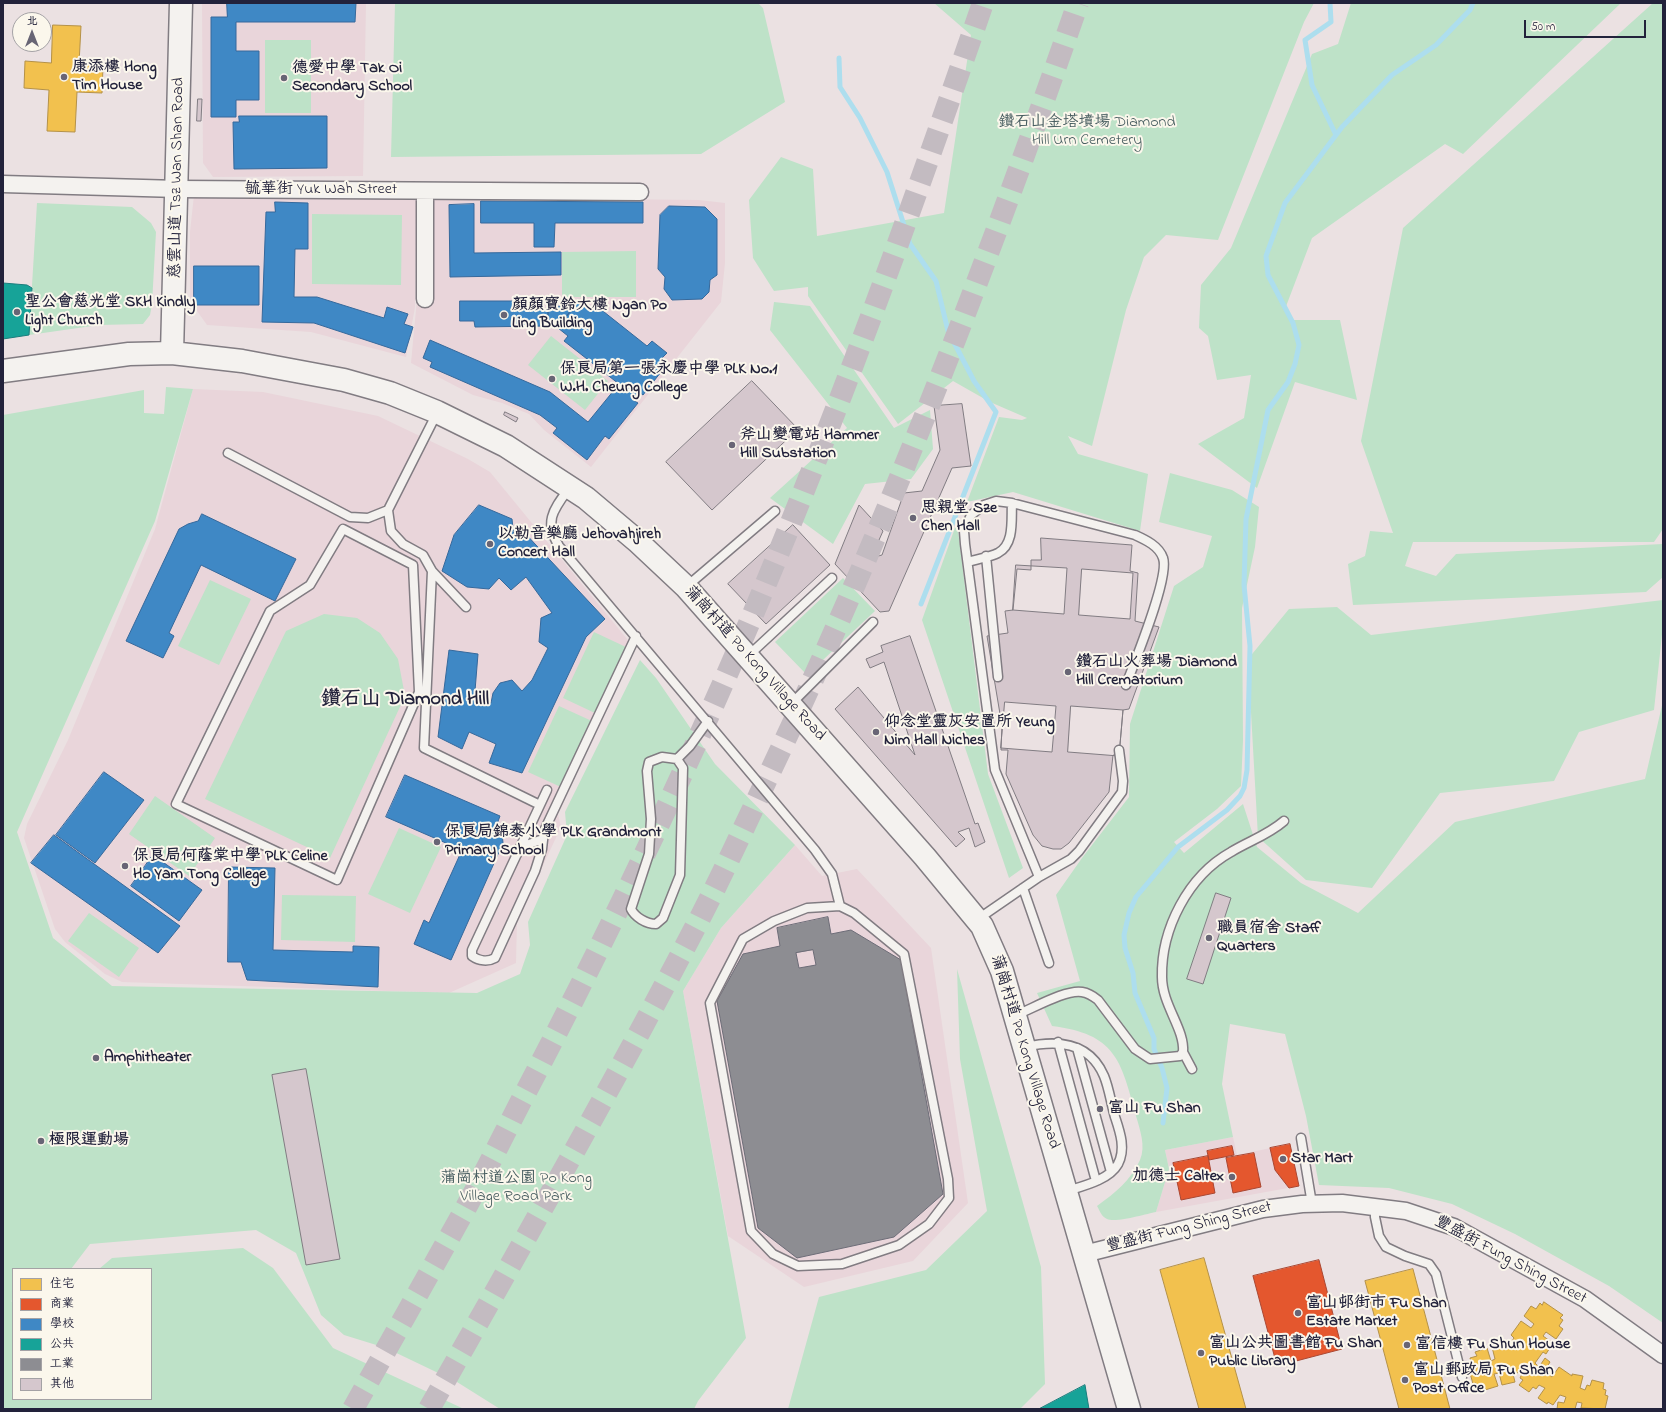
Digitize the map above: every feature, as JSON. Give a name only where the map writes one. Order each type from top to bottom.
[{"type":"main road","name":"慈雲山道 Tsz Wan Shan Road","points":[[172,353],[178,189],[181,3]]},
{"type":"main road","name":"蒲崗村道 Po Kong Village Road","points":[[3,371],[106,357],[172,353],[242,361],[344,380],[390,393],[437,412],[506,446],[570,487],[615,521],[686,587],[925,857],[982,926],[1002,971],[1129,1409]]},
{"type":"street","name":"毓華街 Yuk Wah Street","points":[[3,184],[178,189],[640,192]]},
{"type":"street","points":[[425,191],[425,299]]},
{"type":"street","name":"豐盛街 Fung Shing Street","points":[[1084,1254],[1264,1208],[1342,1203],[1406,1211],[1454,1227],[1585,1299],[1663,1355]]},
{"type":"lane","points":[[437,412],[388,510],[391,531],[403,544],[423,555],[432,571],[466,607]]},
{"type":"lane","points":[[228,453],[350,517],[368,518],[388,510]]},
{"type":"lane","points":[[570,487],[553,512],[550,526],[553,536],[815,850],[832,874],[840,906],[860,917],[904,954],[948,1179],[949,1198],[929,1224],[899,1245],[842,1264],[798,1266],[773,1254],[750,1231],[710,1003],[743,939],[774,921],[807,908],[840,906]]},
{"type":"lane","points":[[1039,877],[995,770],[964,530],[971,515],[984,505],[996,501],[1135,535],[1145,539],[1158,550],[1164,559],[1163,572],[1155,604],[1126,685]]},
{"type":"lane","points":[[968,562],[999,553],[1008,544],[1011,534],[1012,504]]},
{"type":"lane","points":[[686,587],[775,511]]},
{"type":"lane","points":[[343,529],[413,565],[419,692],[337,880],[176,804],[270,611],[310,585],[343,529]]},
{"type":"lane","points":[[986,556],[998,677]]},
{"type":"lane","points":[[432,571],[424,748],[540,805]]},
{"type":"lane","points":[[748,657],[832,578]]},
{"type":"lane","points":[[790,704],[873,622]]},
{"type":"lane","points":[[547,790],[472,950],[471,953],[475,958],[486,960],[495,958],[535,871],[542,849],[544,831],[636,636]]},
{"type":"lane","points":[[677,759],[690,746],[708,721]]},
{"type":"lane","points":[[977,920],[1039,877],[1071,859],[1122,792],[1119,750]]},
{"type":"lane","points":[[662,757],[677,759],[683,768],[680,875],[663,918],[656,924],[652,924],[634,916],[631,909],[649,854],[651,820],[647,771],[649,762],[662,757]]},
{"type":"lane","points":[[1192,1069],[1183,1052],[1184,1039],[1167,1002],[1162,977],[1167,937],[1173,919],[1188,893],[1213,865],[1230,852],[1275,829],[1284,821]]},
{"type":"lane","points":[[520,847],[543,839]]},
{"type":"lane","points":[[1023,888],[1049,963]]},
{"type":"lane","points":[[1015,1015],[1066,994],[1080,991],[1090,994],[1098,1000],[1135,1049],[1150,1059],[1180,1056],[1183,1052]]},
{"type":"lane","points":[[1025,1047],[1045,1042],[1058,1042],[1077,1048],[1089,1056],[1103,1075],[1118,1125],[1122,1147],[1118,1165],[1111,1172],[1096,1181],[1066,1191]]},
{"type":"lane","points":[[1058,1042],[1096,1181]]},
{"type":"lane","points":[[1077,1048],[1111,1172]]},
{"type":"lane","points":[[1301,1138],[1312,1204]]},
{"type":"lane","points":[[1375,1206],[1375,1218],[1380,1236],[1386,1247],[1405,1256],[1429,1264],[1436,1274],[1462,1376]]},
{"type":"shaded area","name":"德愛中學 Tak Oi Secondary School","points":[[202,3],[366,3],[363,176],[213,177],[203,163]]},
{"type":"shaded area","points":[[194,195],[416,199],[415,307],[406,357],[311,332],[207,325],[190,301],[190,232]]},
{"type":"shaded area","points":[[433,197],[699,200],[725,203],[725,263],[721,302],[591,467],[544,430],[529,414],[502,403],[473,395],[411,363],[417,299],[432,299]]},
{"type":"shaded area","points":[[193,389],[263,392],[378,416],[468,459],[490,472],[627,639],[632,650],[557,810],[561,827],[517,921],[516,963],[449,993],[122,982],[105,974],[65,942],[55,929],[24,838],[27,824],[68,740],[155,529]]},
{"type":"shaded area","points":[[795,845],[822,876],[857,869],[931,948],[968,1203],[913,1261],[804,1287],[728,1236],[683,991],[721,928]]},
{"type":"shaded area","name":"加德士 Caltex","points":[[1233,1137],[1237,1155],[1290,1144],[1299,1186],[1156,1212],[1169,1169],[1165,1150]]},
{"type":"green space","points":[[395,3],[758,3],[763,8],[785,102],[701,154],[391,157]]},
{"type":"green space","name":"鑽石山金塔墳場 Diamond Hill Urn Cemetery","points":[[934,3],[1314,3],[1304,22],[1218,240],[1166,235],[1144,257],[1126,310],[1092,446],[1068,436],[1078,454],[1148,474],[1140,531],[1013,492],[967,502],[999,417],[1022,420],[1027,418],[990,402],[953,381],[898,424],[808,296],[808,287],[774,291],[753,258],[749,200],[781,157],[813,169],[817,236],[944,213],[971,35]]},
{"type":"green space","points":[[1351,3],[1621,3],[1463,154],[1445,144],[1312,238],[1285,309],[1294,320],[1340,320],[1357,400],[1295,382],[1257,488],[1198,444],[1244,418],[1251,375],[1217,380],[1208,336],[1199,328],[1201,285],[1231,248],[1312,54],[1338,44]]},
{"type":"green space","points":[[1653,3],[1663,3],[1663,529],[1654,542],[1413,542],[1405,566],[1436,576],[1456,554],[1663,544],[1663,577],[1646,592],[1353,605],[1348,564],[1365,556],[1370,531],[1393,533],[1361,441],[1403,228]]},
{"type":"green space","points":[[265,40],[311,40],[311,113],[265,113]]},
{"type":"green space","points":[[37,203],[132,207],[151,223],[156,232],[152,304],[150,315],[143,324],[99,325],[29,335]]},
{"type":"green space","points":[[312,214],[402,215],[401,285],[312,284]]},
{"type":"green space","points":[[636,251],[636,297],[562,297],[562,252]]},
{"type":"green space","points":[[774,302],[810,306],[894,428],[930,410],[933,449],[911,479],[865,484],[833,544],[770,498],[847,428],[770,330]]},
{"type":"green space","points":[[551,336],[608,381],[585,410],[528,365]]},
{"type":"green space","name":"蒲崗村道公園 Po Kong Village Road Park","points":[[166,387],[193,389],[155,521],[17,832],[53,938],[112,986],[477,993],[520,974],[530,945],[528,922],[567,835],[565,812],[640,660],[656,678],[715,764],[795,845],[721,928],[683,991],[746,1338],[698,1401],[694,1409],[500,1409],[457,1382],[386,1348],[344,1335],[321,1315],[296,1253],[256,1230],[90,1244],[72,1268],[12,1268],[12,1400],[152,1400],[152,1268],[100,1268],[112,1258],[243,1248],[273,1268],[333,1348],[464,1409],[3,1409],[3,415],[144,390],[144,413],[164,414]]},
{"type":"green space","points":[[1170,473],[1232,490],[1259,507],[1255,547],[1242,608],[1243,740],[1241,786],[1217,809],[1174,842],[1184,853],[1243,804],[1257,847],[1301,883],[1358,913],[1455,822],[1645,779],[1663,701],[1663,1323],[1609,1286],[1515,1234],[1452,1204],[1389,1188],[1319,1185],[1306,1116],[1285,1034],[1230,1024],[1222,1084],[1233,1137],[1165,1150],[1169,1169],[1156,1212],[1117,1220],[1107,1219],[1101,1213],[1097,1206],[1127,1180],[1132,1174],[1142,1155],[1142,1138],[1131,1096],[1119,1065],[1112,1053],[1102,1043],[1090,1035],[1052,1026],[1037,993],[1080,981],[1056,895],[1082,858],[1129,797],[1130,724],[1174,586],[1203,567],[1212,536],[1159,522]]},
{"type":"green space","points":[[957,522],[988,774],[1023,868],[1009,878],[922,620]]},
{"type":"green space","points":[[843,578],[875,611],[807,675],[775,642]]},
{"type":"green space","points":[[210,580],[251,599],[219,665],[178,646]]},
{"type":"green space","points":[[1663,600],[1663,625],[1654,710],[1579,732],[1554,781],[1440,793],[1372,888],[1306,880],[1258,837],[1248,659],[1289,609],[1337,607],[1371,635]]},
{"type":"green space","points":[[324,614],[357,618],[380,633],[398,659],[405,696],[330,858],[205,799],[286,631]]},
{"type":"green space","points":[[594,632],[628,648],[597,714],[563,698]]},
{"type":"green space","points":[[559,706],[594,722],[563,788],[528,772]]},
{"type":"green space","points":[[155,796],[215,838],[189,876],[129,834]]},
{"type":"green space","points":[[399,828],[441,847],[410,913],[368,894]]},
{"type":"green space","points":[[282,895],[356,896],[355,942],[281,940]]},
{"type":"green space","points":[[89,913],[139,948],[119,977],[68,941]]},
{"type":"green space","points":[[957,969],[1041,1267],[1045,1384],[1020,1409],[788,1409],[819,1297],[926,1270],[987,1211],[960,1059]]},
{"type":"building: 住宅","name":"康添樓 Hong Tim House","points":[[53,25],[81,26],[79,64],[103,66],[102,93],[77,92],[75,132],[47,131],[49,90],[24,88],[25,61],[51,63]]},
{"type":"building: 住宅","points":[[1204,1258],[1246,1409],[1199,1409],[1160,1270]]},
{"type":"building: 住宅","name":"富信樓 Fu Shun House","points":[[1413,1269],[1450,1409],[1399,1409],[1365,1281]]},
{"type":"building: 住宅","points":[[1544,1302],[1563,1315],[1560,1318],[1563,1320],[1559,1326],[1563,1329],[1556,1339],[1546,1332],[1543,1336],[1553,1343],[1546,1354],[1543,1352],[1535,1363],[1539,1367],[1545,1358],[1550,1362],[1547,1367],[1550,1369],[1547,1373],[1552,1377],[1559,1367],[1572,1376],[1572,1374],[1583,1376],[1580,1388],[1585,1390],[1587,1385],[1590,1386],[1592,1380],[1604,1383],[1603,1389],[1606,1390],[1605,1395],[1608,1396],[1605,1409],[1581,1408],[1582,1403],[1577,1402],[1575,1409],[1557,1409],[1558,1402],[1564,1403],[1566,1397],[1560,1395],[1553,1405],[1548,1402],[1547,1404],[1538,1398],[1545,1388],[1539,1385],[1536,1389],[1533,1387],[1529,1392],[1519,1385],[1523,1380],[1520,1378],[1522,1374],[1520,1372],[1513,1374],[1515,1382],[1502,1385],[1499,1373],[1494,1374],[1498,1386],[1485,1390],[1484,1385],[1477,1387],[1476,1383],[1473,1384],[1467,1362],[1471,1362],[1470,1358],[1477,1356],[1475,1352],[1487,1348],[1491,1361],[1495,1359],[1492,1347],[1505,1344],[1506,1347],[1508,1347],[1514,1338],[1511,1335],[1521,1321],[1531,1328],[1534,1324],[1524,1316],[1531,1306],[1536,1309],[1540,1303],[1542,1305]]},
{"type":"building: 商業","name":"Star Mart","points":[[1290,1144],[1299,1186],[1289,1188],[1275,1170],[1270,1148]]},
{"type":"building: 商業","points":[[1232,1146],[1234,1155],[1209,1160],[1207,1151]]},
{"type":"building: 商業","points":[[1254,1153],[1261,1187],[1233,1193],[1226,1158]]},
{"type":"building: 商業","points":[[1208,1156],[1215,1193],[1181,1200],[1173,1163]]},
{"type":"building: 商業","name":"富山邨街市 Fu Shan Estate Market","points":[[1319,1260],[1342,1349],[1277,1366],[1253,1276]]},
{"type":"building: 學校","points":[[227,3],[356,3],[355,22],[236,22],[236,51],[259,51],[259,100],[236,100],[236,117],[211,117],[211,17],[227,17]]},
{"type":"building: 學校","points":[[239,116],[327,116],[327,168],[234,169],[233,122],[239,122]]},
{"type":"building: 學校","points":[[481,201],[643,202],[643,223],[555,223],[554,247],[534,247],[534,223],[481,223]]},
{"type":"building: 學校","points":[[275,202],[308,203],[308,249],[295,249],[294,297],[317,297],[384,318],[387,307],[408,314],[404,324],[413,327],[405,353],[314,323],[262,322],[266,212],[275,212]]},
{"type":"building: 學校","points":[[474,204],[474,253],[561,252],[561,275],[450,277],[449,205]]},
{"type":"building: 學校","points":[[669,206],[705,207],[717,219],[717,275],[710,280],[709,292],[702,299],[672,300],[664,289],[665,277],[658,269],[660,215]]},
{"type":"building: 學校","points":[[194,266],[259,266],[259,305],[194,305]]},
{"type":"building: 學校","points":[[579,300],[590,309],[594,304],[647,346],[652,341],[667,353],[662,358],[668,363],[643,395],[639,392],[633,400],[638,403],[609,439],[605,436],[587,460],[553,433],[557,428],[540,415],[430,367],[432,362],[423,358],[430,340],[550,392],[588,422],[619,384],[564,341],[568,336],[558,328]]},
{"type":"building: 學校","name":"顏顏寶鈴大樓 Ngan Po Ling Building","points":[[460,301],[539,301],[539,309],[548,309],[548,326],[475,327],[474,321],[460,321]]},
{"type":"building: 學校","points":[[575,306],[559,326],[548,326],[548,307]]},
{"type":"building: 學校","points":[[479,505],[512,519],[514,538],[522,530],[605,619],[586,637],[522,773],[489,763],[496,744],[469,732],[462,749],[438,737],[449,650],[478,654],[474,703],[491,703],[493,693],[500,683],[512,680],[522,691],[532,680],[548,648],[539,642],[541,618],[552,613],[526,577],[511,590],[499,578],[489,589],[467,587],[442,571],[454,535]]},
{"type":"building: 學校","points":[[202,514],[296,559],[275,601],[201,565],[169,633],[174,636],[163,658],[126,641],[179,529],[198,521]]},
{"type":"building: 學校","points":[[104,772],[144,800],[95,863],[56,835]]},
{"type":"building: 學校","points":[[405,775],[500,816],[497,824],[502,833],[503,843],[451,960],[414,944],[424,920],[429,923],[462,850],[386,817]]},
{"type":"building: 學校","points":[[54,835],[180,926],[158,953],[31,863]]},
{"type":"building: 學校","points":[[153,855],[202,890],[179,921],[131,886]]},
{"type":"building: 學校","points":[[229,867],[275,868],[273,950],[353,952],[353,946],[379,947],[378,987],[247,980],[241,962],[228,962]]},
{"type":"building: 公共","name":"聖公會慈光堂 SKH Kindly Light Church","points":[[3,283],[27,285],[32,288],[29,335],[3,339]]},
{"type":"building: 公共","points":[[1085,1385],[1089,1409],[1039,1409]]},
{"type":"building: 工業","points":[[828,917],[831,934],[851,930],[901,960],[943,1194],[894,1237],[797,1258],[758,1228],[717,1001],[743,954],[780,946],[777,928]]},
{"type":"building: 工業","points":[[813,950],[816,965],[799,968],[796,953]]},
{"type":"building: 其他","points":[[198,99],[202,99],[201,121],[197,121]]},
{"type":"building: 其他","name":"斧山變電站 Hammer Hill Substation","points":[[752,381],[798,429],[712,510],[666,462]]},
{"type":"building: 其他","name":"思親堂 Sze Chen Hall","points":[[962,404],[971,466],[952,468],[889,611],[880,612],[835,564],[859,505],[883,531],[871,558],[882,555],[904,493],[922,491],[940,450],[934,406]]},
{"type":"building: 其他","points":[[505,412],[518,418],[516,422],[504,415]]},
{"type":"building: 其他","points":[[793,525],[830,565],[766,624],[728,584]]},
{"type":"building: 其他","name":"鑽石山火葬場 Diamond Hill Crematorium","points":[[1041,538],[1132,545],[1130,571],[1138,573],[1135,621],[1159,627],[1129,709],[1123,710],[1119,756],[1113,755],[1109,792],[1069,843],[1061,849],[1053,849],[1042,846],[1033,835],[1006,774],[1008,750],[1001,750],[1002,726],[987,636],[1008,633],[1005,611],[1013,610],[1017,569],[1031,570],[1031,560],[1041,560]]},
{"type":"building: 其他","points":[[1016,565],[1067,568],[1064,614],[1013,610]]},
{"type":"building: 其他","points":[[1082,569],[1133,573],[1130,619],[1079,615]]},
{"type":"building: 其他","name":"仰念堂靈灰安置所 Yeung Nim Hall Niches","points":[[910,636],[975,824],[978,823],[985,842],[975,847],[969,828],[958,832],[965,839],[956,847],[835,709],[858,687],[915,755],[884,662],[870,668],[866,659],[883,652],[881,646]]},
{"type":"building: 其他","points":[[1005,702],[1056,706],[1052,752],[1001,748]]},
{"type":"building: 其他","points":[[1071,706],[1123,710],[1119,756],[1068,752]]},
{"type":"building: 其他","name":"職員宿舍 Staff Quarters","points":[[1216,893],[1231,898],[1203,984],[1187,979]]},
{"type":"building: 其他","points":[[306,1069],[340,1259],[306,1265],[272,1075]]},
{"type":"waterway","points":[[1330,3],[1331,22],[1305,40],[1312,85],[1336,135]]},
{"type":"waterway","points":[[1163,1123],[1167,1088],[1162,1068],[1154,1049],[1154,1038],[1135,993],[1133,973],[1125,948],[1124,935],[1129,913],[1136,897],[1178,847],[1227,810],[1240,796],[1244,788],[1247,770],[1250,646],[1244,585],[1246,519],[1268,410],[1288,382],[1295,364],[1299,345],[1293,323],[1268,275],[1266,256],[1285,203],[1342,127],[1392,75],[1436,45],[1470,10],[1473,3]]},
{"type":"waterway","points":[[839,58],[840,87],[860,118],[887,172],[910,244],[936,281],[948,331],[974,381],[996,412],[921,604]]},
{"type":"tunnel","points":[[353,1409],[483,1176],[549,1048],[632,881],[710,713],[769,576],[834,413],[896,250],[983,3]]},
{"type":"tunnel","points":[[429,1409],[567,1165],[634,1042],[700,918],[771,770],[856,582],[935,391],[1009,198],[1078,3]]},
{"type":"place","name":"康添樓 Hong Tim House","points":[[64,77]]},
{"type":"place","name":"德愛中學 Tak Oi Secondary School","points":[[284,78]]},
{"type":"place","name":"聖公會慈光堂 SKH Kindly Light Church","points":[[17,312]]},
{"type":"place","name":"顏顏寶鈴大樓 Ngan Po Ling Building","points":[[504,315]]},
{"type":"place","name":"保良局第一張永慶中學 PLK No.1 W.H. Cheung College","points":[[552,379]]},
{"type":"place","name":"斧山變電站 Hammer Hill Substation","points":[[732,445]]},
{"type":"place","name":"思親堂 Sze Chen Hall","points":[[913,518]]},
{"type":"place","name":"以勒音樂廳 Jehovahjireh Concert Hall","points":[[490,544]]},
{"type":"place","name":"鑽石山火葬場 Diamond Hill Crematorium","points":[[1068,672]]},
{"type":"place","name":"仰念堂靈灰安置所 Yeung Nim Hall Niches","points":[[876,732]]},
{"type":"place","name":"保良局錦泰小學 PLK Grandmont Primary School","points":[[437,842]]},
{"type":"place","name":"保良局何蔭棠中學 PLK Celine Ho Yam Tong College","points":[[125,866]]},
{"type":"place","name":"職員宿舍 Staff Quarters","points":[[1209,938]]},
{"type":"place","name":"Amphitheater","points":[[96,1058]]},
{"type":"place","name":"富山 Fu Shan","points":[[1100,1109]]},
{"type":"place","name":"極限運動場","points":[[41,1141]]},
{"type":"place","name":"Star Mart","points":[[1283,1159]]},
{"type":"place","name":"加德士 Caltex","points":[[1232,1177]]},
{"type":"place","name":"富山邨街市 Fu Shan Estate Market","points":[[1298,1313]]},
{"type":"place","name":"富信樓 Fu Shun House","points":[[1407,1345]]},
{"type":"place","name":"富山公共圖書館 Fu Shan Public Library","points":[[1201,1353]]},
{"type":"place","name":"富山郵政局 Fu Shan Post Office","points":[[1405,1380]]},
{"type":"district","name":"鑽石山 Diamond Hill","points":[[405,701]]}]
